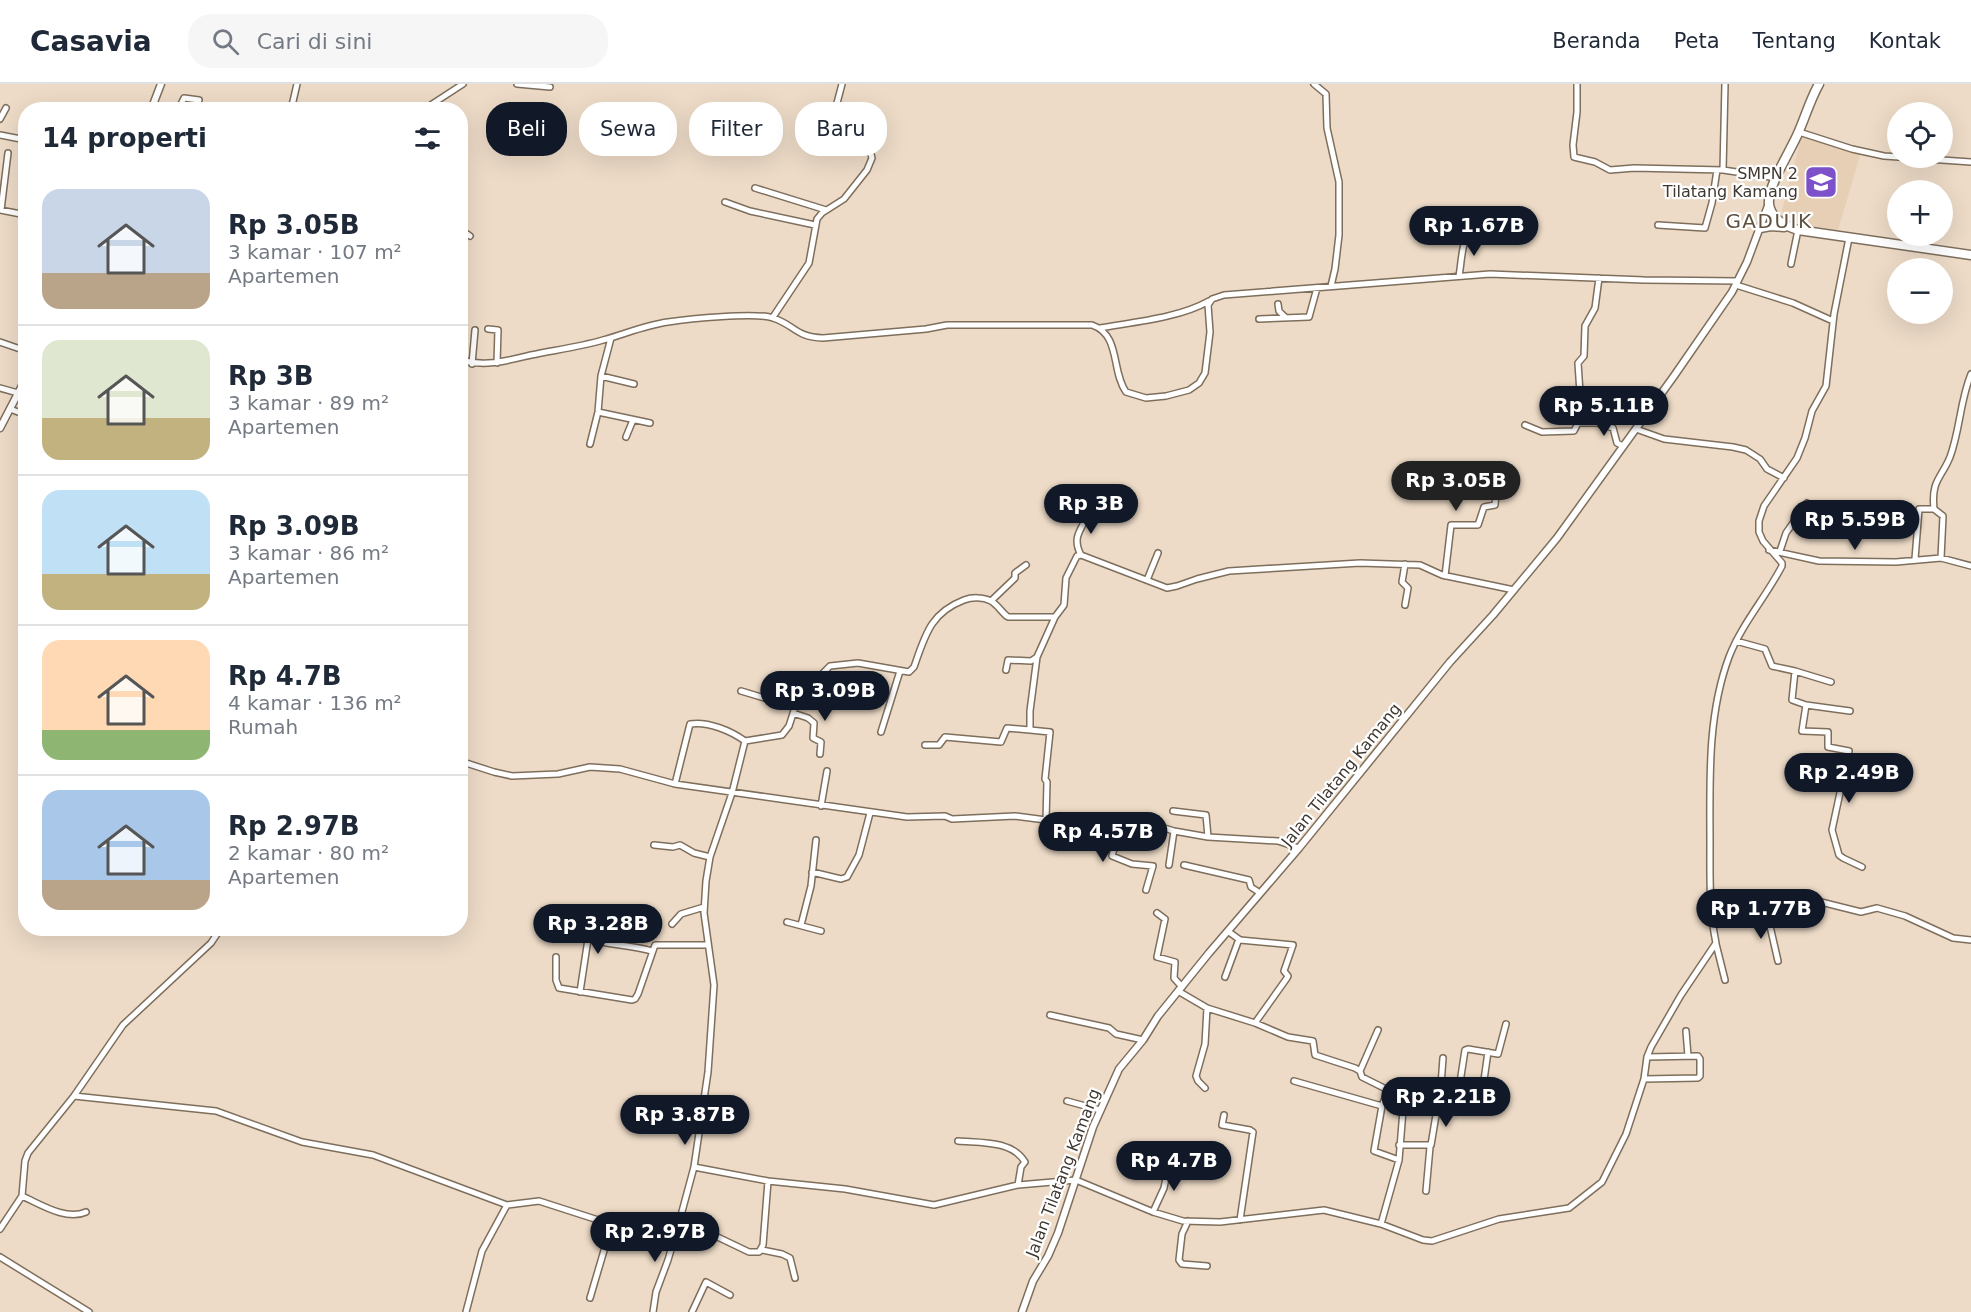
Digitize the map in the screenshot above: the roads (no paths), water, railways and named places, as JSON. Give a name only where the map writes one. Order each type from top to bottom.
[{"type":"highway","points":[[1788,227],[1776,218],[1769,202],[1785,157],[1799,132],[1809,102],[1819,84]]},
{"type":"highway","points":[[1760,228],[1788,227],[1971,255]]},
{"type":"street","points":[[154,102],[161,84]]},
{"type":"street","points":[[293,102],[297,84]]},
{"type":"street","points":[[435,102],[463,84]]},
{"type":"street","points":[[517,84],[550,87]]},
{"type":"street","points":[[772,317],[809,263],[814,225],[820,215],[844,199],[867,170],[872,156],[838,117],[837,103],[842,84]]},
{"type":"street","points":[[1314,84],[1323,89],[1326,95],[1327,128],[1333,159],[1339,174],[1340,222],[1331,286]]},
{"type":"street","points":[[1576,84],[1574,157],[1595,162],[1610,170],[1634,168],[1720,170],[1777,178]]},
{"type":"street","points":[[1658,225],[1705,228],[1720,170],[1725,84]]},
{"type":"street","points":[[182,102],[184,98],[199,100]]},
{"type":"street","points":[[0,119],[6,108]]},
{"type":"street","points":[[1799,132],[1851,149],[1884,156],[1971,162]]},
{"type":"street","points":[[0,135],[18,138]]},
{"type":"street","points":[[8,153],[1,210],[18,213]]},
{"type":"street","points":[[755,188],[826,210]]},
{"type":"street","points":[[725,202],[750,211],[814,225]]},
{"type":"street","name":"Jalan Tilatang Kamang","points":[[1022,1312],[1033,1281],[1058,1233],[1100,1110],[1119,1069],[1180,989],[1299,848],[1450,662],[1557,538],[1702,337],[1737,283],[1769,202]]},
{"type":"street","points":[[1459,276],[1466,237],[1469,231],[1475,228]]},
{"type":"street","points":[[1791,264],[1798,230]]},
{"type":"street","points":[[1725,980],[1711,920],[1711,743],[1716,703],[1736,641],[1769,591],[1782,566],[1782,563],[1769,550],[1759,532],[1759,520],[1764,506],[1797,458],[1812,411],[1826,386],[1833,321],[1849,237]]},
{"type":"street","points":[[468,363],[497,363],[611,338],[643,327],[675,321],[741,316],[772,317],[808,337],[923,330],[947,325],[1082,325],[1100,328],[1155,319],[1196,308],[1212,299],[1228,295],[1500,274],[1737,283],[1793,303],[1833,321]]},
{"type":"street","points":[[1525,425],[1542,432],[1574,431],[1578,423],[1580,393],[1578,363],[1584,356],[1585,326],[1595,308],[1599,278]]},
{"type":"street","points":[[1259,319],[1310,317],[1317,288]]},
{"type":"street","points":[[1100,328],[1107,334],[1111,343],[1118,378],[1126,392],[1146,398],[1166,396],[1188,390],[1199,383],[1205,373],[1210,332],[1207,308],[1212,299]]},
{"type":"street","points":[[1278,304],[1279,311],[1285,317]]},
{"type":"street","points":[[488,329],[497,330],[498,333],[497,363]]},
{"type":"street","points":[[472,364],[475,330]]},
{"type":"street","points":[[590,444],[598,412],[601,376],[611,338]]},
{"type":"street","points":[[0,342],[18,348]]},
{"type":"street","points":[[1934,509],[1936,480],[1950,454],[1960,408],[1971,374]]},
{"type":"street","points":[[601,376],[634,384]]},
{"type":"street","points":[[0,388],[18,393],[0,428]]},
{"type":"street","points":[[10,409],[18,412]]},
{"type":"street","points":[[598,412],[650,423]]},
{"type":"street","points":[[626,437],[633,420]]},
{"type":"street","points":[[1578,423],[1597,423],[1613,428],[1617,443],[1623,446]]},
{"type":"street","points":[[1636,429],[1664,440],[1746,450],[1760,459],[1767,470],[1784,478]]},
{"type":"street","points":[[1445,576],[1451,525],[1478,525],[1484,507],[1495,505],[1497,483],[1507,482],[1509,479]]},
{"type":"street","points":[[1780,551],[1786,533],[1807,503]]},
{"type":"street","points":[[1916,559],[1919,509],[1934,509],[1943,516],[1941,558]]},
{"type":"street","points":[[1088,515],[1076,540],[1076,546],[1081,555],[1157,585],[1172,588],[1197,579],[1236,571],[1360,563],[1420,565],[1445,576],[1514,590]]},
{"type":"street","points":[[1769,550],[1831,562],[1896,562],[1941,558],[1971,566]]},
{"type":"street","points":[[1147,580],[1158,553]]},
{"type":"street","points":[[1030,730],[1030,711],[1037,657],[1055,617],[1064,605],[1065,582],[1072,563],[1077,556],[1081,555]]},
{"type":"street","points":[[1405,564],[1402,582],[1408,588],[1405,605]]},
{"type":"street","points":[[991,601],[1015,578],[1015,573],[1026,565]]},
{"type":"street","points":[[675,784],[690,724],[697,723],[728,731],[745,741],[782,735],[788,728],[798,698],[830,666],[858,663],[906,672],[912,670],[929,628],[947,607],[969,598],[991,601],[1008,617],[1055,617]]},
{"type":"street","points":[[1736,641],[1764,649],[1772,666],[1831,682]]},
{"type":"street","points":[[1006,670],[1008,660],[1031,661],[1037,657]]},
{"type":"street","points":[[881,732],[900,671]]},
{"type":"street","points":[[1795,671],[1792,700],[1806,705],[1850,711]]},
{"type":"street","points":[[741,691],[794,710],[808,718],[814,723],[813,738],[821,742],[820,754]]},
{"type":"street","points":[[1806,705],[1802,731],[1828,732],[1828,747],[1849,751],[1832,830],[1839,855],[1862,867]]},
{"type":"street","points":[[925,745],[939,745],[945,737],[1001,742],[1007,728],[1050,732],[1045,779],[1047,782],[1046,820]]},
{"type":"street","points":[[653,1312],[656,1292],[669,1260],[694,1167],[708,1072],[714,985],[707,945],[704,907],[710,857],[732,793],[745,741]]},
{"type":"street","points":[[468,764],[512,776],[558,774],[590,768],[620,769],[675,784],[907,817],[945,816],[952,819],[1015,816],[1046,820],[1071,818],[1145,821],[1174,831],[1208,837],[1278,841],[1299,848]]},
{"type":"street","points":[[821,806],[827,771]]},
{"type":"street","points":[[1173,811],[1206,815],[1208,837]]},
{"type":"street","points":[[812,872],[841,879],[847,877],[860,855],[870,813]]},
{"type":"street","points":[[1122,819],[1112,856],[1132,864],[1153,866],[1146,890]]},
{"type":"street","points":[[1169,866],[1174,831]]},
{"type":"street","points":[[801,926],[811,886],[816,840]]},
{"type":"street","points":[[654,845],[673,847],[680,845],[694,853],[710,857]]},
{"type":"street","points":[[1184,865],[1249,880],[1251,887],[1260,893]]},
{"type":"street","points":[[1711,920],[1767,913],[1792,906],[1821,902],[1861,912],[1877,908],[1905,916],[1953,938],[1971,940]]},
{"type":"street","points":[[672,924],[681,914],[704,907]]},
{"type":"street","points":[[1157,913],[1165,919],[1158,957],[1175,962],[1174,978],[1180,989],[1207,1008],[1255,1023],[1288,1037],[1313,1041],[1314,1054],[1360,1071]]},
{"type":"street","points":[[1767,913],[1778,961]]},
{"type":"street","points":[[580,992],[588,939],[595,914]]},
{"type":"street","points":[[787,922],[821,931]]},
{"type":"street","points":[[1229,932],[1239,939],[1292,944],[1293,947],[1284,971],[1287,978],[1255,1023]]},
{"type":"street","points":[[0,1229],[22,1196],[26,1156],[74,1096],[123,1025],[211,943],[216,936]]},
{"type":"street","points":[[588,939],[632,945],[652,951]]},
{"type":"street","points":[[1225,977],[1239,939]]},
{"type":"street","points":[[694,1167],[768,1181],[845,1189],[934,1205],[1018,1185],[1076,1180],[1152,1212],[1188,1221],[1240,1220],[1324,1210],[1381,1224],[1431,1241],[1499,1219],[1569,1208],[1604,1179],[1626,1134],[1644,1079],[1647,1057],[1681,995],[1716,943]]},
{"type":"street","points":[[556,957],[559,988],[632,1000],[635,999],[655,945],[707,945]]},
{"type":"street","points":[[1205,1088],[1196,1076],[1205,1044],[1207,1008]]},
{"type":"street","points":[[1050,1015],[1109,1028],[1116,1034],[1143,1040]]},
{"type":"street","points":[[1459,1089],[1465,1050],[1496,1054],[1499,1052],[1506,1024]]},
{"type":"street","points":[[1378,1030],[1360,1071],[1361,1076],[1405,1100],[1399,1160],[1381,1224]]},
{"type":"street","points":[[1686,1031],[1688,1056]]},
{"type":"street","points":[[1482,1094],[1488,1052]]},
{"type":"street","points":[[1644,1079],[1698,1078],[1700,1076],[1698,1056],[1647,1057]]},
{"type":"street","points":[[1426,1191],[1443,1058]]},
{"type":"street","points":[[1294,1081],[1382,1106]]},
{"type":"street","points":[[1440,1085],[1506,1100]]},
{"type":"street","points":[[1388,1090],[1382,1106],[1374,1151],[1399,1160]]},
{"type":"street","points":[[74,1096],[216,1111],[302,1142],[372,1155],[507,1204],[535,1201],[591,1218],[613,1220],[637,1216],[680,1219],[749,1252],[762,1250],[790,1258],[795,1278]]},
{"type":"street","points":[[1067,1101],[1100,1110]]},
{"type":"street","points":[[1224,1115],[1222,1125],[1252,1132],[1240,1220]]},
{"type":"street","points":[[958,1141],[1000,1145],[1017,1153],[1024,1162],[1018,1185]]},
{"type":"street","points":[[1399,1145],[1430,1147]]},
{"type":"street","points":[[1152,1212],[1164,1188],[1169,1163]]},
{"type":"street","points":[[762,1250],[768,1181]]},
{"type":"street","points":[[22,1196],[65,1214],[77,1215],[86,1212]]},
{"type":"street","points":[[466,1312],[482,1251],[507,1204]]},
{"type":"street","points":[[590,1298],[613,1220]]},
{"type":"street","points":[[1188,1221],[1182,1234],[1179,1260],[1182,1264],[1207,1266]]},
{"type":"street","points":[[0,1257],[88,1312]]},
{"type":"street","points":[[692,1312],[706,1282],[730,1295]]},
{"type":"place","name":"SMPN 2 Tilatang Kamang","points":[[1821,182]]},
{"type":"district","name":"GADUIK","points":[[1769,221]]}]
